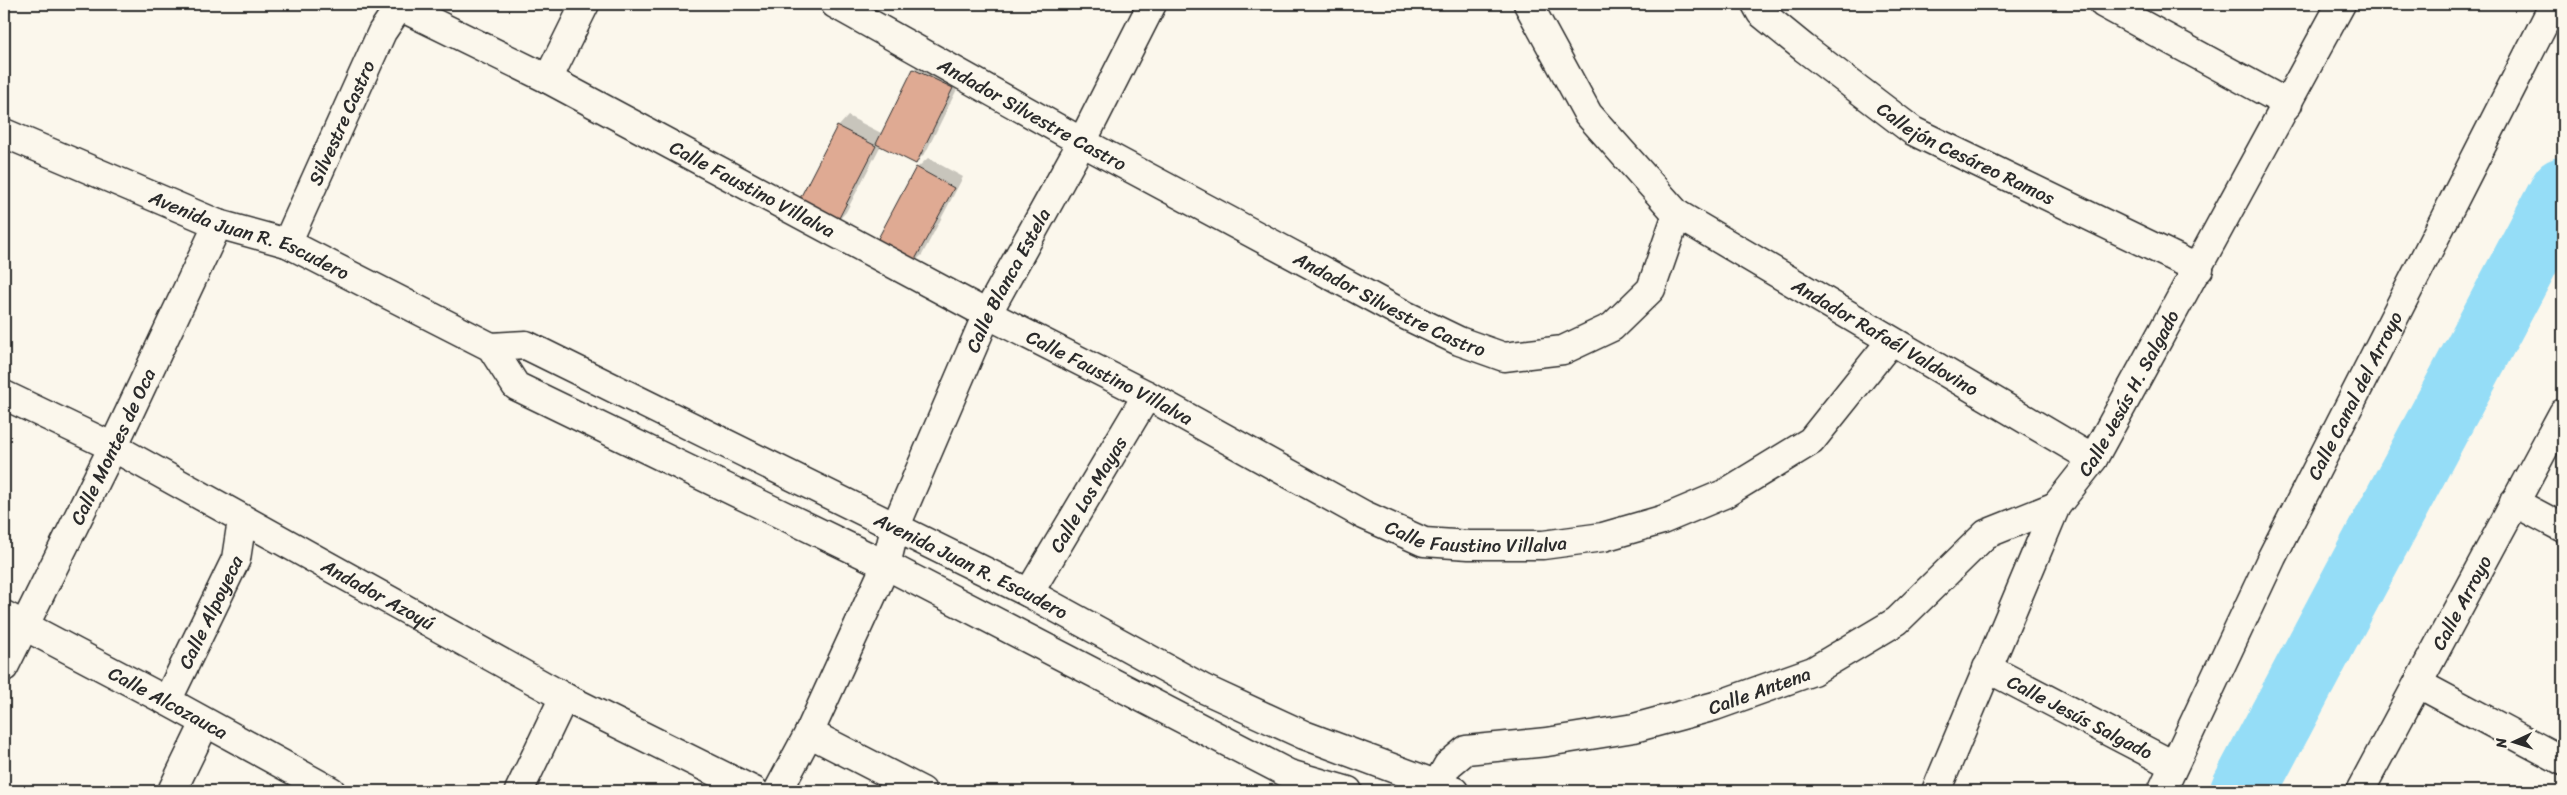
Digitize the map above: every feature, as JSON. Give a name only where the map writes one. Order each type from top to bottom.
[{"type":"street","points":[[548,80],[585,4]]},
{"type":"street","name":"Andador Silvestre Castro","points":[[835,4],[1082,142],[1405,315],[1459,342],[1504,357],[1563,350],[1612,327],[1651,289],[1677,214]]},
{"type":"street","name":"Calle Blanca Estela","points":[[778,791],[809,733],[886,565],[895,528],[988,314],[1082,142],[1152,4]]},
{"type":"street","points":[[1528,4],[1588,114],[1677,214]]},
{"type":"street","name":"Callejón Cesáreo Ramos","points":[[1756,4],[1761,13],[1804,48],[1913,131],[2199,268]]},
{"type":"street","points":[[2104,4],[2288,104]]},
{"type":"street","name":"Calle Jesús H. Salgado","points":[[1936,791],[2056,506],[2093,459],[2199,268],[2341,4]]},
{"type":"street","name":"Calle Canal del Arroyo","points":[[2162,791],[2272,557],[2554,4]]},
{"type":"street","name":"Calle Faustino Villalva","points":[[400,5],[548,80],[988,314],[1147,395],[1364,515],[1424,542],[1469,545],[1543,545],[1603,537],[1645,525],[1724,494],[1811,441],[1890,341]]},
{"type":"street","name":"Silvestre Castro","points":[[287,243],[382,32],[400,5]]},
{"type":"street","name":"Avenida Juan R. Escudero","points":[[4,134],[218,224],[287,243],[490,347],[516,386],[886,565],[1290,774],[1348,791]]},
{"type":"street","name":"Andador Rafaél Valdovino","points":[[1677,214],[2093,459]]},
{"type":"street","name":"Calle Montes de Oca","points":[[4,667],[14,621],[113,447],[218,224]]},
{"type":"street","name":"Avenida Juan R. Escudero","points":[[490,347],[526,345],[1029,593],[1204,689],[1304,735],[1441,789]]},
{"type":"street","name":"Andador Azoyú","points":[[4,395],[113,447],[564,697],[754,791]]},
{"type":"street","name":"Calle Los Mayas","points":[[1029,593],[1147,395]]},
{"type":"street","name":"Calle Arroyo","points":[[2360,791],[2563,413]]},
{"type":"street","points":[[2514,502],[2563,528]]},
{"type":"street","name":"Calle Antena","points":[[1441,789],[1448,765],[1466,750],[1547,742],[1634,728],[1715,706],[1813,671],[1897,621],[1986,534],[2056,506]]},
{"type":"street","name":"Calle Alpoyeca","points":[[167,701],[236,559],[242,520]]},
{"type":"street","name":"Calle Alcozauca","points":[[14,621],[167,701],[331,791]]},
{"type":"street","name":"Calle Jesús Salgado","points":[[1987,668],[2174,764]]},
{"type":"street","points":[[2419,684],[2563,761]]},
{"type":"street","points":[[519,791],[564,697]]},
{"type":"street","points":[[172,791],[205,723]]},
{"type":"street","points":[[809,733],[922,791]]},
{"type":"building","points":[[913,69],[953,88],[916,164],[876,144]]},
{"type":"building","points":[[837,126],[876,146],[836,224],[797,204]]},
{"type":"building","points":[[916,167],[954,188],[911,267],[874,246]]},
{"type":"waterway","points":[[2243,791],[2563,190]]}]
